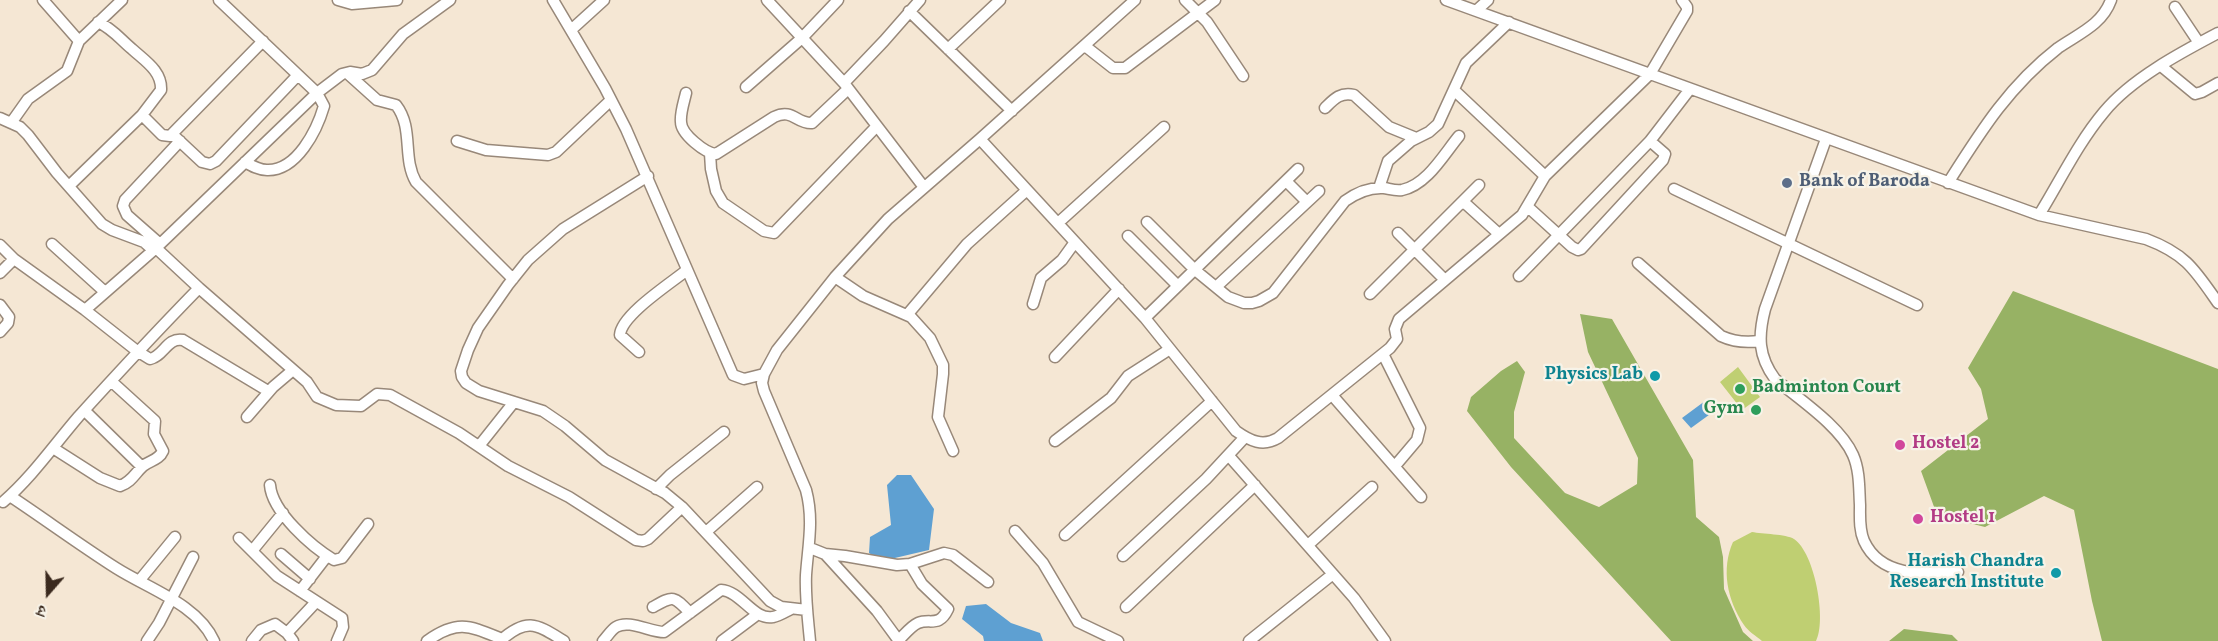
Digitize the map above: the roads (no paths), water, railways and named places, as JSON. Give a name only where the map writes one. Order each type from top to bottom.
[{"type":"street","points":[[43,0],[79,41]]},
{"type":"street","points":[[11,123],[27,99],[67,71],[79,41],[122,0]]},
{"type":"street","points":[[219,0],[323,101],[318,124],[298,154],[286,165],[275,170],[259,169],[245,162]]},
{"type":"street","points":[[338,0],[352,4],[397,0]]},
{"type":"street","points":[[85,310],[156,248],[317,93],[347,72],[362,74],[372,70],[403,34],[450,0]]},
{"type":"street","points":[[553,0],[611,100],[648,176],[733,375],[744,379],[764,374]]},
{"type":"street","points":[[571,30],[604,0]]},
{"type":"street","points":[[767,0],[846,86],[923,186]]},
{"type":"street","points":[[746,87],[802,38],[838,0]]},
{"type":"street","points":[[686,93],[681,125],[698,145],[710,153],[721,152],[783,113],[790,114],[806,123],[812,123],[920,0]]},
{"type":"street","points":[[948,49],[1000,0]]},
{"type":"street","points":[[810,641],[806,574],[810,548],[810,506],[806,490],[762,383],[764,374],[777,350],[835,277],[888,219],[923,186],[980,140],[1135,0]]},
{"type":"street","points":[[1185,0],[1212,28],[1243,76]]},
{"type":"street","points":[[1085,46],[1113,68],[1125,68],[1215,0]]},
{"type":"street","points":[[1446,0],[2039,215],[2146,239],[2163,245],[2179,254],[2191,265],[2218,303]]},
{"type":"street","points":[[1477,10],[1488,0]]},
{"type":"street","points":[[980,140],[1145,318],[1236,431],[1264,444],[1271,442],[1395,344],[1396,324],[1399,320],[1528,207],[1545,176],[1650,74],[1687,12],[1687,7],[1682,0]]},
{"type":"street","points":[[1948,183],[2006,96],[2050,55],[2098,21],[2106,13],[2111,0]]},
{"type":"street","points":[[2175,7],[2199,43]]},
{"type":"street","points":[[909,11],[1012,111]]},
{"type":"street","points":[[69,186],[142,115],[161,90],[160,78],[148,63],[114,30],[98,22]]},
{"type":"street","points":[[1379,188],[1388,160],[1438,124],[1466,63],[1509,22]]},
{"type":"street","points":[[2039,215],[2103,113],[2161,66],[2218,33]]},
{"type":"street","points":[[263,41],[176,138],[125,200],[123,206],[127,215],[156,248],[308,382],[321,400],[352,407],[361,406],[377,394],[390,395],[459,433],[508,466],[569,497],[636,540],[648,539],[682,507]]},
{"type":"street","points":[[2161,66],[2194,94],[2218,83]]},
{"type":"street","points":[[347,72],[377,100],[392,103],[399,109],[406,129],[409,168],[416,182],[513,279]]},
{"type":"street","points":[[142,115],[162,135],[176,138],[206,164],[216,161],[298,75]]},
{"type":"street","points":[[1519,276],[1650,141],[1690,88]]},
{"type":"street","points":[[1455,90],[1545,176]]},
{"type":"street","points":[[1324,108],[1336,97],[1354,95],[1389,127],[1416,138]]},
{"type":"street","points":[[457,141],[486,150],[548,155],[556,152],[611,100]]},
{"type":"street","points":[[0,118],[28,135],[102,224],[156,248]]},
{"type":"street","points":[[710,153],[716,191],[723,203],[764,231],[774,233],[876,126]]},
{"type":"street","points":[[1058,223],[1164,127]]},
{"type":"street","points":[[1147,222],[1195,270],[1228,297],[1244,303],[1259,302],[1273,293],[1345,201],[1359,192],[1379,188],[1401,190],[1416,183],[1429,172],[1459,136]]},
{"type":"street","points":[[1826,139],[1760,328],[1759,341],[1767,368],[1775,379],[1838,433],[1848,446],[1858,471],[1861,529],[1865,542],[1875,555],[1902,572],[1918,574],[1958,572]]},
{"type":"street","points":[[1528,207],[1575,249],[1581,249],[1663,160],[1665,154],[1650,141]]},
{"type":"street","points":[[1145,318],[1298,169]]},
{"type":"street","points":[[648,176],[563,229],[528,260],[478,328],[468,350],[462,377],[466,383],[479,390],[543,411],[605,460],[656,489],[682,507],[770,602],[781,607],[807,610]]},
{"type":"street","points":[[1286,181],[1307,202]]},
{"type":"street","points":[[1370,294],[1479,185]]},
{"type":"street","points":[[1674,189],[1917,305]]},
{"type":"street","points":[[907,315],[967,244],[1027,190]]},
{"type":"street","points":[[1216,287],[1319,191]]},
{"type":"street","points":[[1462,202],[1499,234]]},
{"type":"street","points":[[1398,233],[1445,280]]},
{"type":"street","points":[[1128,236],[1178,286]]},
{"type":"street","points":[[1033,304],[1041,278],[1062,260],[1075,242]]},
{"type":"street","points":[[52,244],[105,292]]},
{"type":"street","points":[[0,245],[14,259],[137,351],[152,359],[172,341],[183,340],[268,391]]},
{"type":"street","points":[[0,273],[14,259]]},
{"type":"street","points":[[1638,263],[1721,336],[1745,343],[1759,341]]},
{"type":"street","points":[[639,352],[621,335],[622,327],[656,294],[687,270]]},
{"type":"street","points":[[835,277],[856,292],[907,315],[921,326],[939,355],[943,374],[938,417],[954,451]]},
{"type":"street","points":[[199,288],[137,351],[53,448],[3,501],[194,615],[214,641]]},
{"type":"street","points":[[1055,357],[1119,290]]},
{"type":"street","points":[[0,305],[9,317],[8,323],[0,332]]},
{"type":"street","points":[[1055,441],[1111,398],[1132,372],[1170,349]]},
{"type":"street","points":[[1383,354],[1420,428],[1417,440],[1395,466]]},
{"type":"street","points":[[247,417],[268,391],[293,370]]},
{"type":"street","points":[[53,448],[113,485],[120,486],[126,484],[142,467],[163,454],[162,447],[154,434],[155,421],[111,381]]},
{"type":"street","points":[[1332,395],[1421,497]]},
{"type":"street","points":[[1065,536],[1212,401]]},
{"type":"street","points":[[479,446],[514,402]]},
{"type":"street","points":[[85,411],[142,467]]},
{"type":"street","points":[[656,489],[723,432]]},
{"type":"street","points":[[1123,556],[1245,437]]},
{"type":"street","points":[[1228,456],[1354,598],[1385,641]]},
{"type":"street","points":[[1126,607],[1255,484]]},
{"type":"street","points":[[270,485],[271,497],[283,513],[302,535],[334,560],[342,558],[368,524]]},
{"type":"street","points":[[1308,545],[1372,487]]},
{"type":"street","points":[[706,532],[757,488]]},
{"type":"street","points":[[252,551],[283,513]]},
{"type":"street","points":[[1015,531],[1043,563],[1078,622],[1118,641]]},
{"type":"street","points":[[139,582],[175,537]]},
{"type":"street","points":[[239,538],[277,576],[342,618],[343,627],[337,641]]},
{"type":"street","points":[[810,548],[825,554],[888,564],[910,564],[944,552],[953,555],[988,582]]},
{"type":"street","points":[[281,554],[310,579]]},
{"type":"street","points":[[825,554],[899,640],[917,624],[936,622],[944,616],[948,609],[922,584],[910,564]]},
{"type":"street","points":[[300,591],[327,556]]},
{"type":"street","points":[[147,641],[193,557]]},
{"type":"street","points":[[1253,640],[1333,574]]},
{"type":"street","points":[[603,641],[615,627],[620,625],[664,632],[721,591],[732,593],[764,617],[774,617],[791,609]]},
{"type":"street","points":[[653,607],[674,598],[690,613]]},
{"type":"street","points":[[252,641],[261,630],[271,625],[279,626],[290,637],[316,602]]},
{"type":"street","points":[[722,641],[758,614]]},
{"type":"street","points":[[427,641],[449,628],[459,626],[471,627],[501,640],[513,630],[533,624],[564,641]]},
{"type":"water","points":[[1705,401],[1713,412],[1691,428],[1682,418]]},
{"type":"water","points":[[897,475],[911,475],[934,509],[929,550],[882,561],[869,553],[870,537],[891,525],[887,485]]},
{"type":"water","points":[[986,604],[1011,623],[1040,633],[1043,641],[984,641],[983,636],[962,619],[966,606]]},
{"type":"place","name":"Bank of Baroda","points":[[1787,183]]},
{"type":"place","name":"Physics Lab","points":[[1655,376]]},
{"type":"place","name":"Badminton Court","points":[[1740,389]]},
{"type":"place","name":"Gym","points":[[1756,410]]},
{"type":"place","name":"Hostel 2","points":[[1900,445]]},
{"type":"place","name":"Hostel 1","points":[[1918,519]]},
{"type":"place","name":"Harish Chandra Research Institute","points":[[2056,573]]}]
